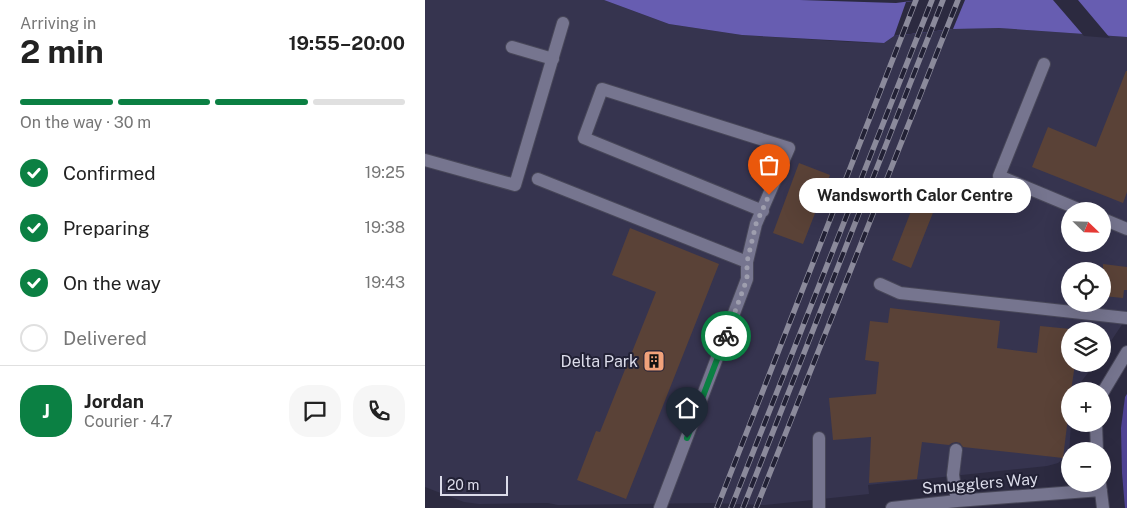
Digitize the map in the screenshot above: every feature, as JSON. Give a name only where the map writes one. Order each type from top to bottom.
[{"type":"street","points":[[425,160],[515,185],[563,23]]},
{"type":"street","points":[[512,47],[553,59]]},
{"type":"street","points":[[1044,64],[999,176],[1061,202]]},
{"type":"street","points":[[660,508],[747,279],[747,262],[756,224],[763,210],[789,148],[602,89],[584,138],[763,210]]},
{"type":"street","points":[[538,179],[747,262]]},
{"type":"street","points":[[1111,222],[1127,229]]},
{"type":"street","points":[[880,284],[900,293],[1127,318]]},
{"type":"street","points":[[1109,382],[1127,352]]},
{"type":"street","points":[[819,438],[819,508]]},
{"type":"street","points":[[956,450],[953,475],[957,501]]},
{"type":"street","name":"Smugglers Way","points":[[892,508],[1061,491]]},
{"type":"street","name":"Smugglers Way","points":[[1101,492],[1103,508]]},
{"type":"shaded area","points":[[425,0],[604,0],[669,24],[742,35],[851,42],[884,43],[894,36],[953,29],[999,28],[1127,37],[1127,317],[1111,341],[1111,322],[1061,322],[1061,372],[1089,372],[1081,382],[1061,382],[1061,432],[1070,432],[1070,442],[1061,442],[1061,460],[1058,463],[1047,466],[868,485],[869,494],[765,505],[712,503],[558,505],[548,503],[479,504],[464,502],[425,487]]},
{"type":"shaded area","points":[[604,0],[800,0],[896,3],[919,0],[1127,0],[1127,37],[999,28],[953,29],[894,36],[884,43],[742,35],[669,24]]},
{"type":"shaded area","points":[[1127,394],[1127,508],[1125,508],[1121,428]]},
{"type":"pier","points":[[919,0],[965,0],[953,29],[894,36],[906,2]]},
{"type":"pier","points":[[1053,0],[1078,0],[1110,38],[1084,36]]},
{"type":"building","points":[[1126,71],[1127,192],[1123,203],[1032,167],[1048,127],[1096,147]]},
{"type":"building","points":[[799,163],[830,175],[803,244],[773,233]]},
{"type":"building","points":[[920,188],[940,195],[911,268],[892,260]]},
{"type":"building","name":"Delta Park","points":[[630,228],[719,264],[626,499],[577,480],[596,431],[600,432],[656,292],[612,275]]},
{"type":"building","points":[[1111,265],[1127,267],[1127,290],[1124,290],[1123,298],[1111,297]]},
{"type":"building","points":[[890,308],[1000,321],[997,348],[1037,353],[1040,326],[1061,328],[1061,372],[1074,372],[1072,382],[1061,382],[1061,432],[1066,432],[1065,442],[1061,442],[1061,458],[963,447],[960,443],[956,442],[949,445],[922,442],[917,479],[869,483],[871,437],[833,440],[829,398],[876,394],[879,362],[865,360],[870,321],[888,323]]},
{"type":"railway","points":[[717,508],[916,0]]},
{"type":"railway","points":[[731,508],[932,0]]},
{"type":"railway","points":[[743,508],[943,0]]},
{"type":"railway","points":[[756,508],[958,0]]},
{"type":"way so far","points":[[726,336],[747,279],[747,262],[756,224],[769,195]]},
{"type":"place","name":"Wandsworth Calor Centre","points":[[769,195]]},
{"type":"place","name":"Delta Park","points":[[654,361]]},
{"type":"route","points":[[687,438],[726,336]]}]
